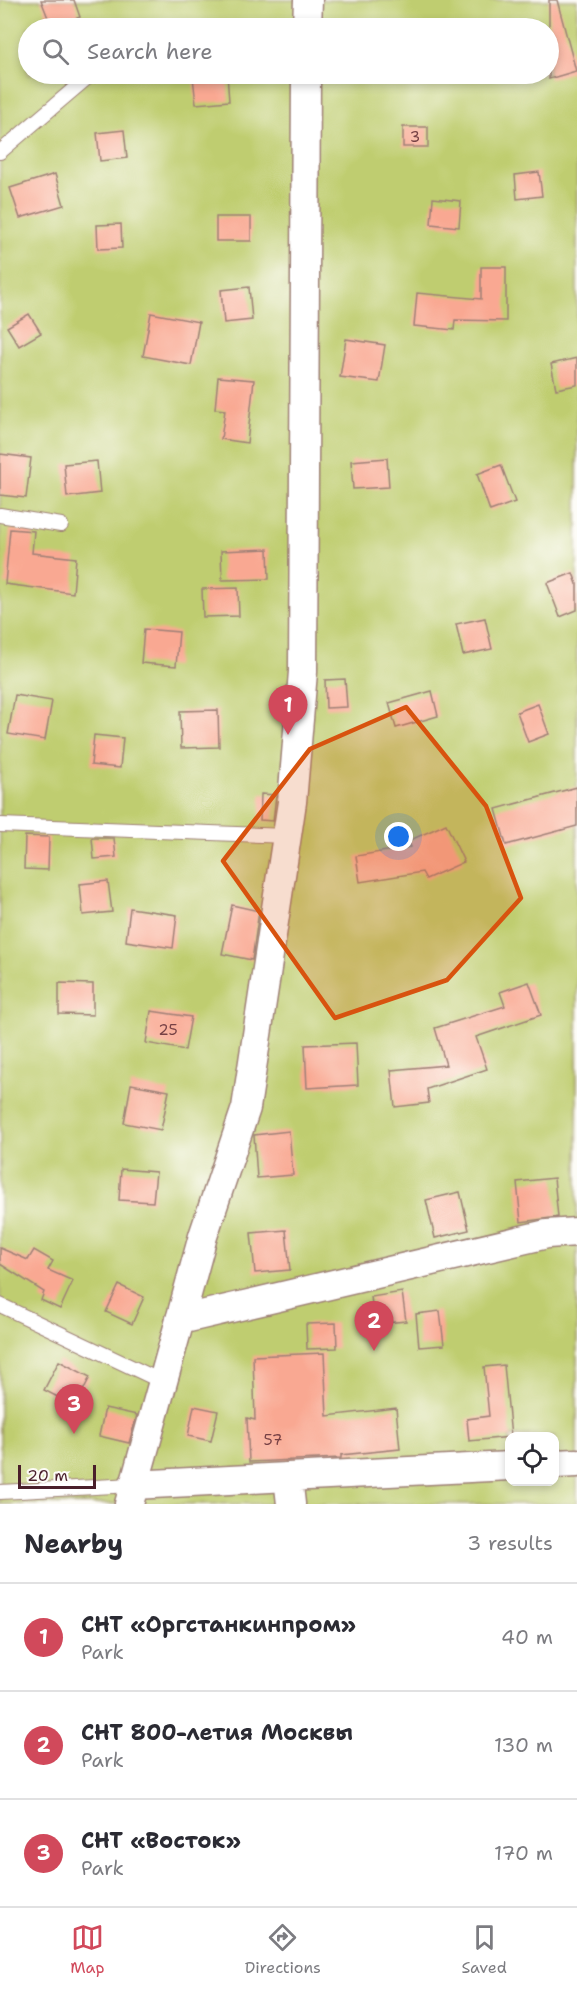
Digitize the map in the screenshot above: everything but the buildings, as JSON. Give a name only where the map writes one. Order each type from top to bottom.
[{"type":"street","points":[[307,18],[308,0]]},
{"type":"street","points":[[306,84],[303,672],[292,802],[246,1108],[203,1236],[131,1495],[290,1491],[505,1467]]},
{"type":"street","points":[[180,1320],[547,1234],[577,1232]]},
{"type":"street","points":[[559,1464],[577,1463]]},
{"type":"lane","points":[[0,152],[80,84]]},
{"type":"lane","points":[[0,515],[61,525]]},
{"type":"lane","points":[[0,825],[287,836]]},
{"type":"lane","points":[[0,1305],[163,1382]]},
{"type":"lane","points":[[0,1492],[131,1495]]},
{"type":"highlighted area","points":[[406,707],[486,806],[521,898],[447,980],[335,1018],[223,861],[310,749]]},
{"type":"green space","points":[[0,0],[577,0],[577,1504],[0,1504]]},
{"type":"place","name":"СНТ «Оргстанкинпром»","points":[[288,735]]},
{"type":"place","name":"СНТ 800-летия Москвы","points":[[374,1351]]},
{"type":"place","name":"СНТ «Восток»","points":[[74,1434]]}]
